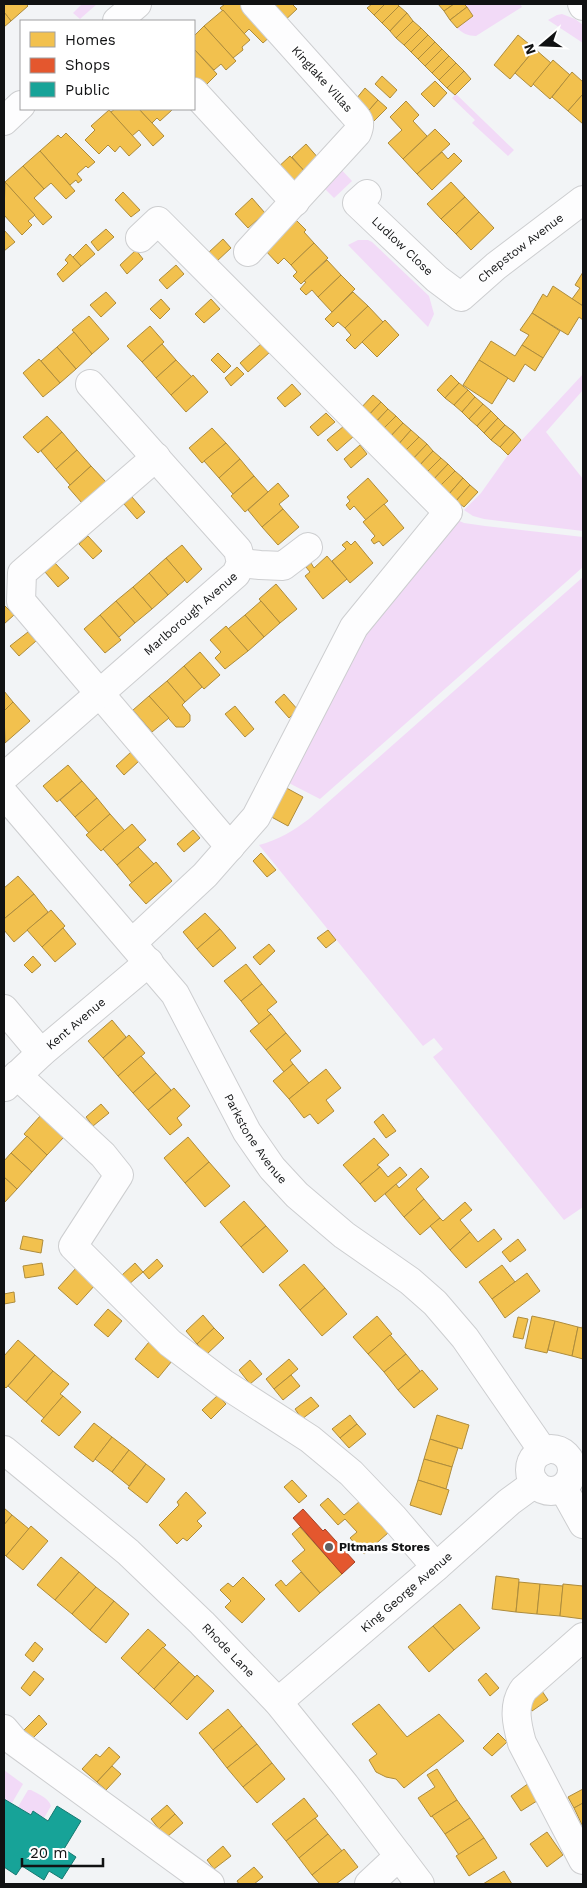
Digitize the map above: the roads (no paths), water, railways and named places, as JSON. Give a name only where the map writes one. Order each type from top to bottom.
[{"type":"street","name":"Kinglake Villas","points":[[248,252],[358,133],[360,126],[359,121],[350,110],[254,4]]},
{"type":"street","points":[[195,93],[295,202]]},
{"type":"street","points":[[4,121],[20,106]]},
{"type":"street","name":"Ludlow Close","points":[[367,194],[357,202],[437,279],[461,297]]},
{"type":"street","name":"Chepstow Avenue","points":[[461,297],[496,266],[583,200]]},
{"type":"street","name":"Kent Avenue","points":[[10,1081],[41,1053],[140,952],[256,817],[354,627],[448,512],[158,221],[140,238]]},
{"type":"street","name":"Marlborough Avenue","points":[[4,777],[236,574],[241,562],[238,550],[90,384]]},
{"type":"street","points":[[156,457],[22,573],[21,601],[98,694],[230,847]]},
{"type":"street","points":[[241,562],[283,566],[308,547]]},
{"type":"street","name":"Parkstone Avenue","points":[[4,794],[175,994],[247,1132],[272,1168],[297,1195],[344,1234],[410,1282],[435,1303],[565,1450]]},
{"type":"street","points":[[4,1009],[41,1053]]},
{"type":"street","points":[[10,1081],[103,1155],[119,1175],[73,1246],[170,1343],[223,1383],[310,1439],[351,1474],[393,1516],[436,1567]]},
{"type":"street","name":"Rhode Lane","points":[[4,1450],[128,1552],[202,1623],[278,1702],[345,1785],[420,1884]]},
{"type":"street","points":[[565,1450],[572,1469],[571,1477],[563,1488],[551,1491],[535,1483],[532,1477],[531,1465],[534,1459],[565,1450]]},
{"type":"street","name":"King George Avenue","points":[[278,1702],[436,1567],[508,1502],[535,1483]]},
{"type":"street","points":[[563,1488],[583,1524]]},
{"type":"street","points":[[583,1637],[524,1689],[517,1703],[516,1713],[517,1726],[522,1743],[583,1860]]},
{"type":"street","points":[[4,1729],[15,1742],[210,1884]]},
{"type":"street","points":[[369,1884],[399,1856]]},
{"type":"place","name":"Pitmans Stores","points":[[329,1547]]}]
